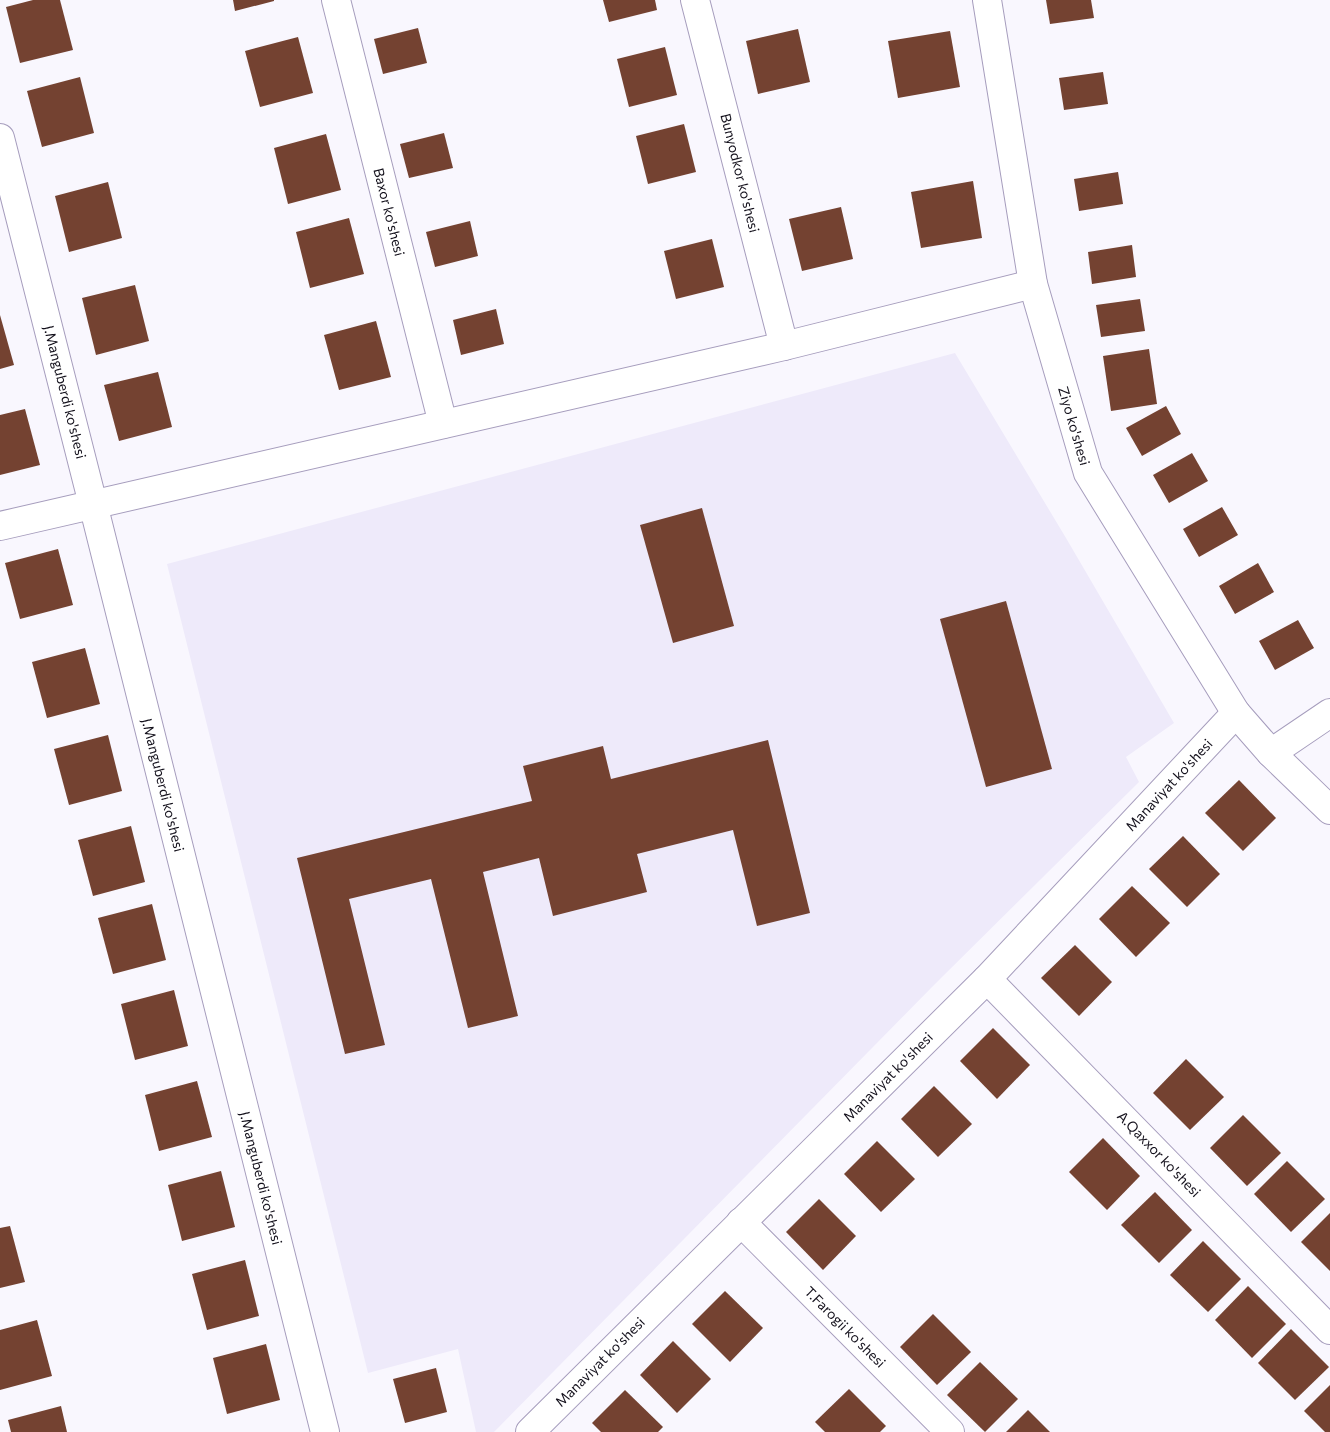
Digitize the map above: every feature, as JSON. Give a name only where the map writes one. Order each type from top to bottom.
[{"type":"street","name":"Baxor ko'shesi","points":[[336,0],[443,424]]},
{"type":"street","name":"Bunyodkor ko'shesi","points":[[695,0],[784,346]]},
{"type":"street","name":"Ziyo ko'shesi","points":[[987,0],[1033,284],[1088,473],[1236,713],[1271,753],[1330,810]]},
{"type":"street","name":"J.Manguberdi ko'shesi","points":[[0,138],[325,1432]]},
{"type":"street","points":[[0,526],[784,346],[1033,284]]},
{"type":"street","name":"Manaviyat ko'shesi","points":[[530,1432],[987,979],[1236,713]]},
{"type":"street","points":[[1271,753],[1330,713]]},
{"type":"street","name":"A.Qaxxor ko'shesi","points":[[987,979],[1330,1330]]},
{"type":"street","name":"T.Farogii ko'shesi","points":[[741,1222],[950,1432]]},
{"type":"shaded area","points":[[955,353],[1174,723],[1126,757],[1139,782],[936,983],[494,1432],[476,1432],[458,1349],[368,1373],[167,564]]},
{"type":"building","points":[[33,0],[60,0],[73,50],[20,63],[6,7]]},
{"type":"building","points":[[233,0],[274,0],[274,1],[235,11]]},
{"type":"building","points":[[603,0],[655,0],[657,10],[609,22]]},
{"type":"building","points":[[1046,0],[1091,0],[1094,18],[1050,24]]},
{"type":"building","points":[[418,28],[427,63],[383,74],[374,39]]},
{"type":"building","points":[[798,29],[810,82],[758,94],[746,41]]},
{"type":"building","points":[[950,31],[960,87],[898,98],[888,41]]},
{"type":"building","points":[[298,37],[313,93],[260,107],[245,51]]},
{"type":"building","points":[[665,47],[677,95],[629,107],[617,59]]},
{"type":"building","points":[[1103,72],[1108,104],[1064,110],[1059,78]]},
{"type":"building","points":[[80,77],[94,133],[42,147],[27,91]]},
{"type":"building","points":[[684,124],[696,172],[648,184],[636,136]]},
{"type":"building","points":[[444,133],[453,168],[409,178],[400,144]]},
{"type":"building","points":[[326,134],[341,190],[288,204],[274,148]]},
{"type":"building","points":[[1118,172],[1123,204],[1079,211],[1074,179]]},
{"type":"building","points":[[973,181],[982,238],[921,248],[911,192]]},
{"type":"building","points":[[108,182],[122,238],[69,252],[55,196]]},
{"type":"building","points":[[841,207],[853,259],[802,271],[789,219]]},
{"type":"building","points":[[349,218],[364,274],[310,288],[296,232]]},
{"type":"building","points":[[470,221],[478,256],[435,267],[426,232]]},
{"type":"building","points":[[712,239],[724,287],[676,299],[664,251]]},
{"type":"building","points":[[1132,245],[1136,277],[1092,284],[1088,252]]},
{"type":"building","points":[[135,285],[149,341],[96,355],[82,298]]},
{"type":"building","points":[[1140,299],[1145,331],[1101,337],[1096,305]]},
{"type":"building","points":[[496,309],[504,344],[461,355],[453,320]]},
{"type":"building","points":[[0,315],[14,365],[0,369]]},
{"type":"building","points":[[376,321],[391,377],[339,390],[324,335]]},
{"type":"building","points":[[1149,349],[1157,404],[1111,411],[1103,356]]},
{"type":"building","points":[[158,372],[172,427],[119,441],[104,385]]},
{"type":"building","points":[[1166,406],[1181,434],[1142,456],[1126,428]]},
{"type":"building","points":[[25,409],[40,465],[0,475],[0,415]]},
{"type":"building","points":[[1192,453],[1208,481],[1169,503],[1153,475]]},
{"type":"building","points":[[1222,507],[1238,535],[1199,557],[1183,529]]},
{"type":"building","points":[[702,508],[734,626],[673,643],[640,525]]},
{"type":"building","points":[[58,549],[73,605],[20,619],[5,563]]},
{"type":"building","points":[[1258,563],[1274,592],[1235,614],[1219,586]]},
{"type":"building","points":[[1006,601],[1052,769],[986,787],[940,619]]},
{"type":"building","points":[[1298,620],[1314,648],[1275,670],[1259,641]]},
{"type":"building","points":[[85,648],[100,704],[47,718],[32,662]]},
{"type":"building","points":[[108,735],[122,791],[69,805],[54,749]]},
{"type":"building","points":[[768,740],[810,913],[757,926],[733,830],[637,854],[647,892],[553,916],[539,858],[483,872],[518,1016],[468,1028],[431,879],[349,899],[385,1045],[345,1054],[297,858],[532,801],[523,766],[603,746],[611,779]]},
{"type":"building","points":[[1239,780],[1276,818],[1243,851],[1205,813]]},
{"type":"building","points":[[131,826],[145,882],[93,896],[78,840]]},
{"type":"building","points":[[1183,836],[1220,874],[1187,907],[1149,869]]},
{"type":"building","points":[[1132,886],[1170,923],[1136,957],[1099,919]]},
{"type":"building","points":[[152,904],[166,960],[113,974],[98,918]]},
{"type":"building","points":[[1075,945],[1112,982],[1079,1016],[1041,978]]},
{"type":"building","points":[[174,990],[188,1046],[135,1060],[121,1004]]},
{"type":"building","points":[[993,1028],[1030,1065],[997,1099],[960,1061]]},
{"type":"building","points":[[1186,1059],[1224,1097],[1190,1130],[1153,1093]]},
{"type":"building","points":[[197,1081],[212,1137],[159,1151],[145,1095]]},
{"type":"building","points":[[934,1086],[972,1124],[938,1157],[901,1119]]},
{"type":"building","points":[[1243,1115],[1281,1153],[1247,1186],[1210,1148]]},
{"type":"building","points":[[1103,1138],[1140,1176],[1107,1210],[1069,1172]]},
{"type":"building","points":[[877,1141],[915,1179],[881,1212],[844,1174]]},
{"type":"building","points":[[1287,1161],[1325,1199],[1291,1232],[1254,1194]]},
{"type":"building","points":[[221,1171],[235,1227],[182,1241],[168,1185]]},
{"type":"building","points":[[1155,1192],[1192,1230],[1159,1263],[1121,1225]]},
{"type":"building","points":[[819,1199],[856,1236],[823,1270],[786,1232]]},
{"type":"building","points":[[1330,1213],[1330,1271],[1301,1242]]},
{"type":"building","points":[[10,1226],[25,1282],[0,1288],[0,1228]]},
{"type":"building","points":[[1203,1241],[1241,1279],[1208,1312],[1170,1275]]},
{"type":"building","points":[[245,1260],[259,1316],[207,1330],[192,1274]]},
{"type":"building","points":[[1248,1286],[1286,1324],[1252,1358],[1215,1320]]},
{"type":"building","points":[[725,1291],[763,1328],[730,1362],[692,1324]]},
{"type":"building","points":[[933,1314],[971,1352],[937,1385],[900,1347]]},
{"type":"building","points":[[37,1320],[52,1376],[0,1390],[0,1330]]},
{"type":"building","points":[[1291,1329],[1329,1367],[1295,1400],[1258,1363]]},
{"type":"building","points":[[673,1341],[711,1379],[677,1413],[640,1375]]},
{"type":"building","points":[[266,1344],[280,1400],[227,1414],[213,1358]]},
{"type":"building","points":[[980,1362],[1018,1399],[985,1432],[947,1395]]},
{"type":"building","points":[[436,1368],[447,1412],[405,1423],[393,1379]]},
{"type":"building","points":[[1330,1385],[1330,1432],[1325,1432],[1304,1411]]},
{"type":"building","points":[[849,1389],[886,1426],[880,1432],[825,1432],[815,1422]]},
{"type":"building","points":[[625,1390],[663,1427],[658,1432],[601,1432],[592,1423]]},
{"type":"building","points":[[61,1406],[67,1432],[11,1432],[8,1420]]},
{"type":"building","points":[[1028,1410],[1050,1432],[1006,1432]]}]
